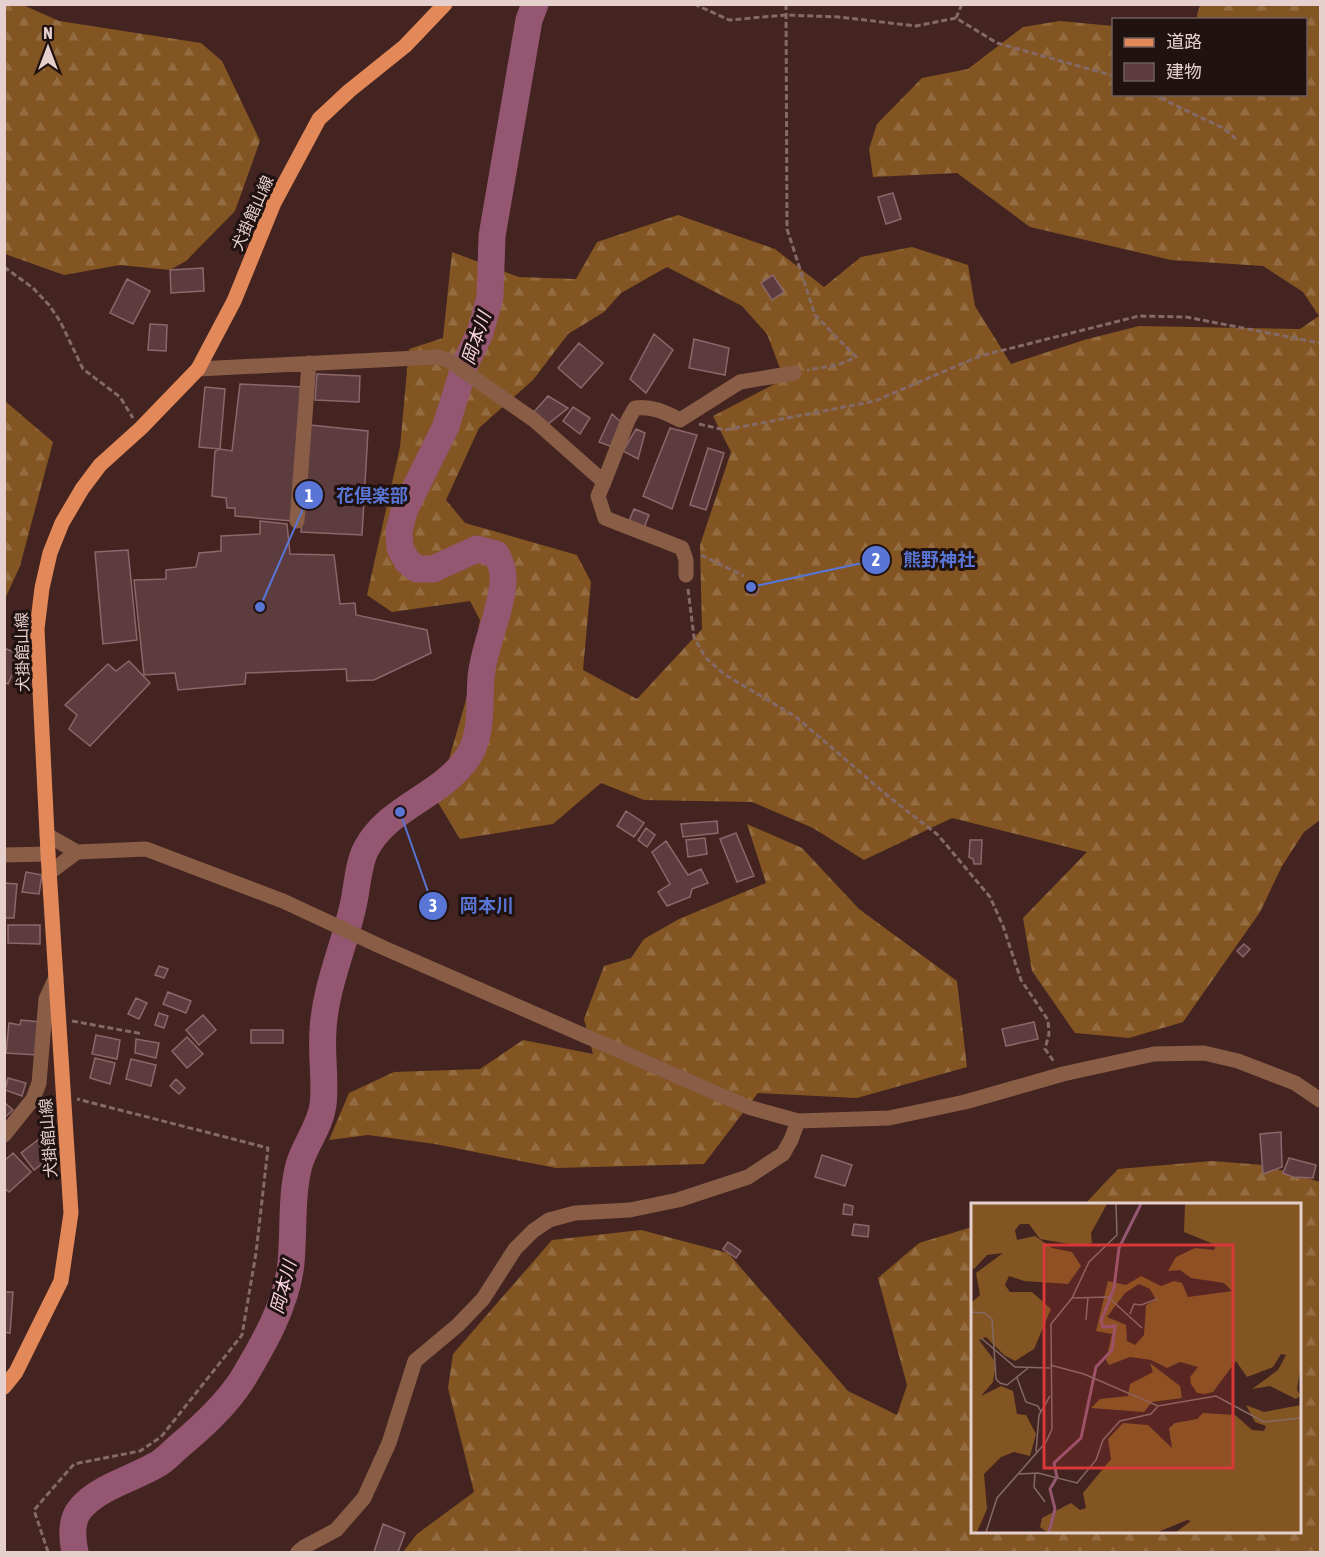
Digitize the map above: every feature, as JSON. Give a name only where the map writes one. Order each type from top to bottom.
[{"type":"main road","name":"犬掛館山線","points":[[4,1387],[16,1372],[61,1281],[71,1213],[49,873],[37,629],[42,588],[50,553],[62,523],[82,489],[100,465],[141,428],[198,369],[234,301],[274,203],[319,119],[349,91],[405,46],[445,4]]},
{"type":"street","points":[[198,369],[437,357],[448,360],[534,420],[604,482]]},
{"type":"street","points":[[297,521],[309,363]]},
{"type":"street","points":[[686,575],[686,560],[682,548],[605,518],[598,496],[628,420],[635,408],[645,406],[680,420],[740,382],[794,373]]},
{"type":"street","points":[[47,835],[77,852],[146,849],[283,901],[384,948],[748,1107],[798,1121],[889,1118],[964,1102],[1063,1074],[1154,1054],[1204,1053],[1238,1060],[1295,1083],[1320,1100]]},
{"type":"street","points":[[49,873],[77,852]]},
{"type":"street","points":[[4,855],[48,854]]},
{"type":"street","points":[[4,1135],[33,1099],[39,1083],[46,999],[56,977]]},
{"type":"street","points":[[298,1552],[336,1530],[364,1498],[389,1443],[415,1361],[458,1325],[483,1299],[515,1250],[533,1231],[549,1220],[575,1213],[630,1210],[678,1200],[748,1176],[783,1154],[798,1121]]},
{"type":"path","points":[[694,4],[729,20],[786,15],[839,17],[916,26],[956,18],[997,43],[1112,76]]},
{"type":"path","points":[[786,4],[787,229],[815,315],[856,357],[838,364],[794,373]]},
{"type":"path","points":[[956,18],[962,4]]},
{"type":"path","points":[[1156,96],[1223,128],[1236,139]]},
{"type":"path","points":[[4,267],[33,288],[49,305],[60,321],[83,369],[120,397],[141,428]]},
{"type":"path","points":[[680,420],[725,430],[875,401],[980,356],[1139,316],[1186,317],[1320,343]]},
{"type":"path","points":[[697,554],[744,576]]},
{"type":"path","points":[[686,575],[694,637],[705,657],[723,674],[796,717],[888,796],[938,835],[990,897],[1003,926],[1021,980],[1048,1020],[1045,1048],[1063,1074]]},
{"type":"path","points":[[58,1018],[143,1034]]},
{"type":"path","points":[[48,1552],[34,1510],[74,1464],[140,1451],[161,1437],[242,1335],[256,1253],[268,1148],[64,1096]]},
{"type":"green space","points":[[5,4],[23,5],[59,21],[201,43],[222,61],[260,141],[235,211],[186,261],[170,270],[120,265],[64,275],[5,254]]},
{"type":"green space","points":[[1200,5],[1320,5],[1320,820],[1304,832],[1282,866],[1260,912],[1183,1022],[1129,1038],[1075,1033],[1032,971],[1023,918],[1087,852],[952,818],[864,860],[813,828],[752,802],[644,800],[601,783],[553,824],[460,839],[437,801],[466,700],[480,620],[470,601],[392,612],[367,595],[400,447],[409,349],[443,338],[452,252],[519,277],[576,279],[597,242],[678,215],[775,249],[824,287],[861,257],[912,247],[968,265],[975,306],[1011,364],[1084,340],[1139,326],[1300,329],[1319,316],[1303,292],[1263,266],[1171,260],[1030,227],[957,173],[873,177],[869,149],[877,124],[922,78],[968,69],[1023,27],[1060,21],[1112,26],[1112,96],[1307,96],[1307,18],[1196,18]],"holes":[[[667,267],[742,306],[767,334],[784,379],[713,416],[731,452],[700,545],[702,629],[637,699],[583,670],[591,582],[577,555],[465,523],[446,500],[479,428],[533,380],[568,334],[604,312],[621,293]]]},
{"type":"green space","points":[[5,401],[53,442],[20,566],[5,599]]},
{"type":"green space","points":[[747,824],[802,848],[859,909],[957,981],[967,1067],[857,1098],[758,1093],[704,1164],[556,1168],[435,1144],[368,1135],[329,1140],[349,1093],[394,1072],[480,1069],[523,1040],[593,1054],[584,1019],[604,966],[631,958],[644,939],[679,919],[766,883]]},
{"type":"green space","points":[[1212,1161],[1263,1165],[1320,1182],[1320,1552],[403,1552],[417,1534],[474,1492],[448,1388],[453,1354],[552,1240],[641,1230],[728,1253],[848,1391],[897,1415],[907,1385],[878,1278],[919,1243],[971,1227],[971,1533],[1301,1533],[1301,1203],[1086,1203],[1118,1169]]},
{"type":"building","points":[[893,193],[901,219],[886,224],[878,197]]},
{"type":"building","points":[[203,268],[204,291],[171,293],[170,270]]},
{"type":"building","points":[[773,275],[784,292],[772,300],[761,283]]},
{"type":"building","points":[[127,279],[150,291],[133,324],[110,313]]},
{"type":"building","points":[[150,324],[167,325],[166,351],[148,350]]},
{"type":"building","points":[[654,334],[673,350],[646,393],[630,379]]},
{"type":"building","points":[[694,339],[729,348],[725,375],[689,368]]},
{"type":"building","points":[[579,343],[603,363],[581,388],[558,368]]},
{"type":"building","points":[[317,374],[360,376],[359,402],[315,400]]},
{"type":"building","points":[[240,384],[304,387],[292,521],[235,516],[235,508],[227,508],[226,498],[212,496],[215,451],[220,449],[232,451]]},
{"type":"building","points":[[205,387],[225,389],[220,449],[199,447]]},
{"type":"building","points":[[548,396],[568,408],[548,424],[532,414]]},
{"type":"building","points":[[573,407],[590,418],[580,434],[563,421]]},
{"type":"building","points":[[612,414],[622,423],[613,447],[599,442]]},
{"type":"building","points":[[310,425],[368,431],[362,535],[301,532]]},
{"type":"building","points":[[670,428],[697,435],[672,509],[643,496]]},
{"type":"building","points":[[636,429],[645,433],[638,459],[623,451]]},
{"type":"building","points":[[708,448],[724,453],[706,510],[690,505]]},
{"type":"building","points":[[634,509],[649,515],[644,528],[629,521]]},
{"type":"building","points":[[260,521],[287,524],[290,554],[334,555],[340,604],[355,603],[356,615],[427,630],[431,653],[374,680],[347,681],[346,669],[246,673],[245,684],[178,690],[175,673],[144,675],[134,580],[166,579],[166,570],[196,567],[199,553],[221,551],[221,536],[260,534]]},
{"type":"building","points":[[128,550],[137,640],[103,644],[95,552]]},
{"type":"building","points":[[748,582],[757,585],[759,589],[756,595],[747,593],[748,590],[745,588]]},
{"type":"building","points":[[4,648],[21,655],[8,684],[4,682]]},
{"type":"building","points":[[129,661],[150,683],[90,746],[69,729],[77,715],[65,705],[108,664],[116,671]]},
{"type":"building","points":[[626,811],[644,823],[634,837],[617,826]]},
{"type":"building","points":[[717,821],[718,833],[683,837],[681,824]]},
{"type":"building","points":[[646,828],[655,835],[647,847],[638,840]]},
{"type":"building","points":[[736,833],[754,876],[737,882],[720,839]]},
{"type":"building","points":[[705,838],[707,854],[688,857],[686,840]]},
{"type":"building","points":[[970,840],[982,840],[981,864],[974,864],[973,859],[969,857]]},
{"type":"building","points":[[666,841],[688,875],[701,869],[708,883],[692,889],[690,897],[667,906],[658,892],[670,884],[652,852]]},
{"type":"building","points":[[26,872],[42,875],[39,894],[22,892]]},
{"type":"building","points":[[4,883],[17,884],[14,918],[4,918]]},
{"type":"building","points":[[8,925],[40,925],[40,944],[8,943]]},
{"type":"building","points":[[1244,944],[1250,949],[1243,957],[1237,951]]},
{"type":"building","points":[[159,966],[168,969],[164,978],[155,975]]},
{"type":"building","points":[[168,992],[191,1001],[186,1013],[163,1004]]},
{"type":"building","points":[[136,998],[147,1003],[139,1019],[128,1014]]},
{"type":"building","points":[[159,1013],[168,1016],[164,1028],[155,1025]]},
{"type":"building","points":[[203,1015],[216,1030],[199,1045],[186,1030]]},
{"type":"building","points":[[21,1020],[40,1022],[37,1055],[6,1053],[9,1023],[20,1025]]},
{"type":"building","points":[[1034,1022],[1038,1039],[1006,1046],[1002,1029]]},
{"type":"building","points":[[251,1030],[283,1030],[283,1043],[251,1043]]},
{"type":"building","points":[[96,1035],[120,1040],[117,1059],[92,1054]]},
{"type":"building","points":[[187,1037],[203,1054],[187,1068],[172,1051]]},
{"type":"building","points":[[136,1039],[159,1043],[156,1058],[135,1053]]},
{"type":"building","points":[[95,1058],[115,1063],[110,1084],[90,1078]]},
{"type":"building","points":[[131,1059],[156,1065],[151,1086],[126,1079]]},
{"type":"building","points":[[8,1078],[26,1083],[22,1096],[5,1090]]},
{"type":"building","points":[[176,1079],[185,1088],[179,1094],[170,1086]]},
{"type":"building","points":[[4,1102],[13,1110],[4,1118]]},
{"type":"building","points":[[1281,1132],[1282,1167],[1263,1174],[1260,1134]]},
{"type":"building","points":[[38,1140],[51,1157],[34,1170],[21,1153]]},
{"type":"building","points":[[13,1153],[31,1172],[9,1192],[4,1188],[4,1161]]},
{"type":"building","points":[[822,1155],[852,1165],[845,1186],[815,1177]]},
{"type":"building","points":[[1289,1158],[1316,1165],[1313,1178],[1293,1177],[1283,1173]]},
{"type":"building","points":[[844,1204],[853,1206],[852,1215],[843,1214]]},
{"type":"building","points":[[854,1224],[869,1226],[868,1237],[852,1235]]},
{"type":"building","points":[[728,1242],[741,1251],[736,1258],[723,1249]]},
{"type":"building","points":[[4,1292],[13,1292],[10,1333],[4,1332]]},
{"type":"building","points":[[383,1524],[405,1533],[398,1552],[374,1552]]},
{"type":"waterway","name":"岡本川","points":[[75,1552],[73,1524],[81,1508],[97,1494],[159,1463],[196,1432],[235,1390],[266,1338],[285,1294],[289,1278],[296,1177],[302,1157],[319,1121],[323,1105],[324,1014],[353,906],[363,855],[376,834],[388,822],[457,771],[468,757],[476,738],[485,653],[502,593],[501,564],[496,554],[477,549],[433,569],[417,569],[407,561],[400,548],[399,531],[404,511],[446,426],[465,364],[480,333],[490,297],[492,236],[529,20],[535,4]]},
{"type":"place","name":"熊野神社","points":[[751,587]]},
{"type":"place","name":"花倶楽部","points":[[260,607]]},
{"type":"place","name":"岡本川","points":[[400,812]]}]
